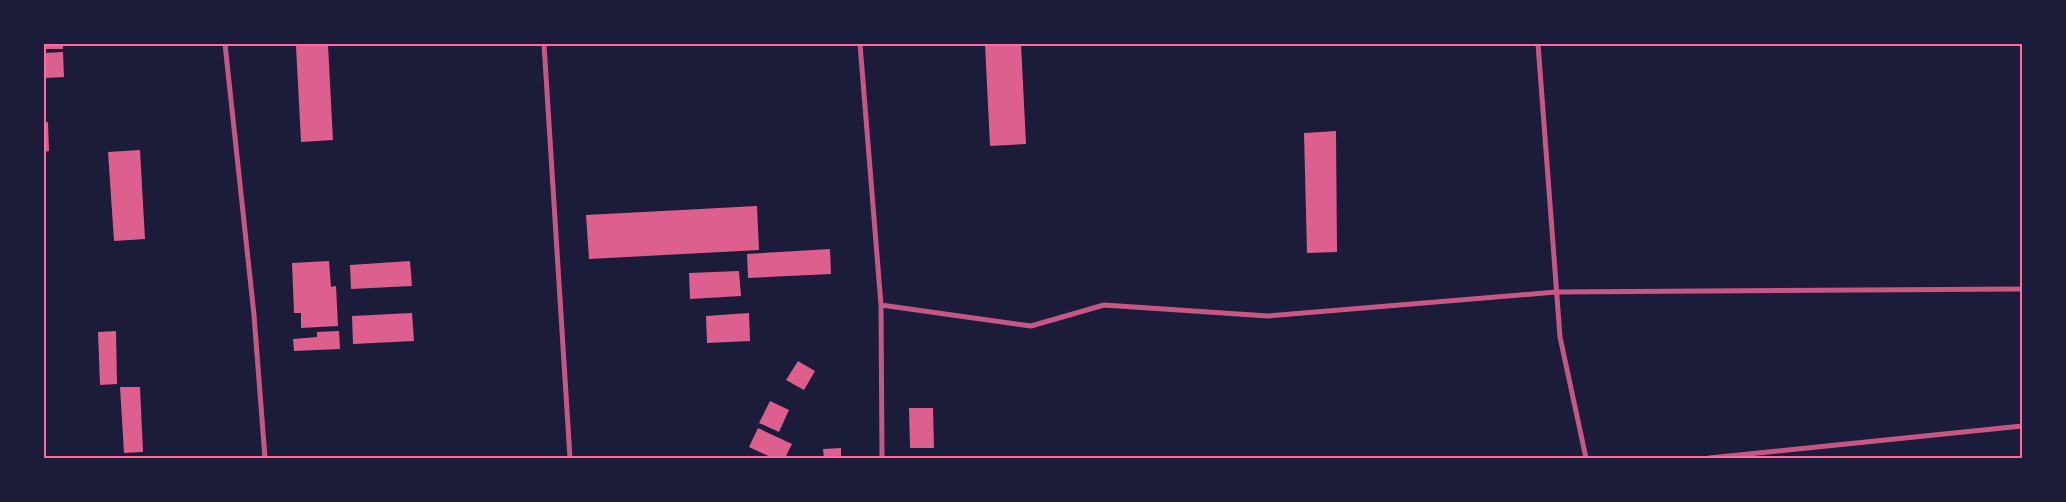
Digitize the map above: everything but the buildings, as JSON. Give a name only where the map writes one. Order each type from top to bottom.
[{"type":"street","points":[[225,44],[254,315],[265,458]]},
{"type":"street","points":[[544,44],[570,458]]},
{"type":"street","points":[[860,44],[881,305],[882,458]]},
{"type":"street","points":[[1538,44],[1556,292],[1565,365],[1586,458]]},
{"type":"street","points":[[881,305],[1031,326],[1104,306],[1268,316],[1556,292],[2022,289]]},
{"type":"street","points":[[1709,458],[2022,426]]}]
